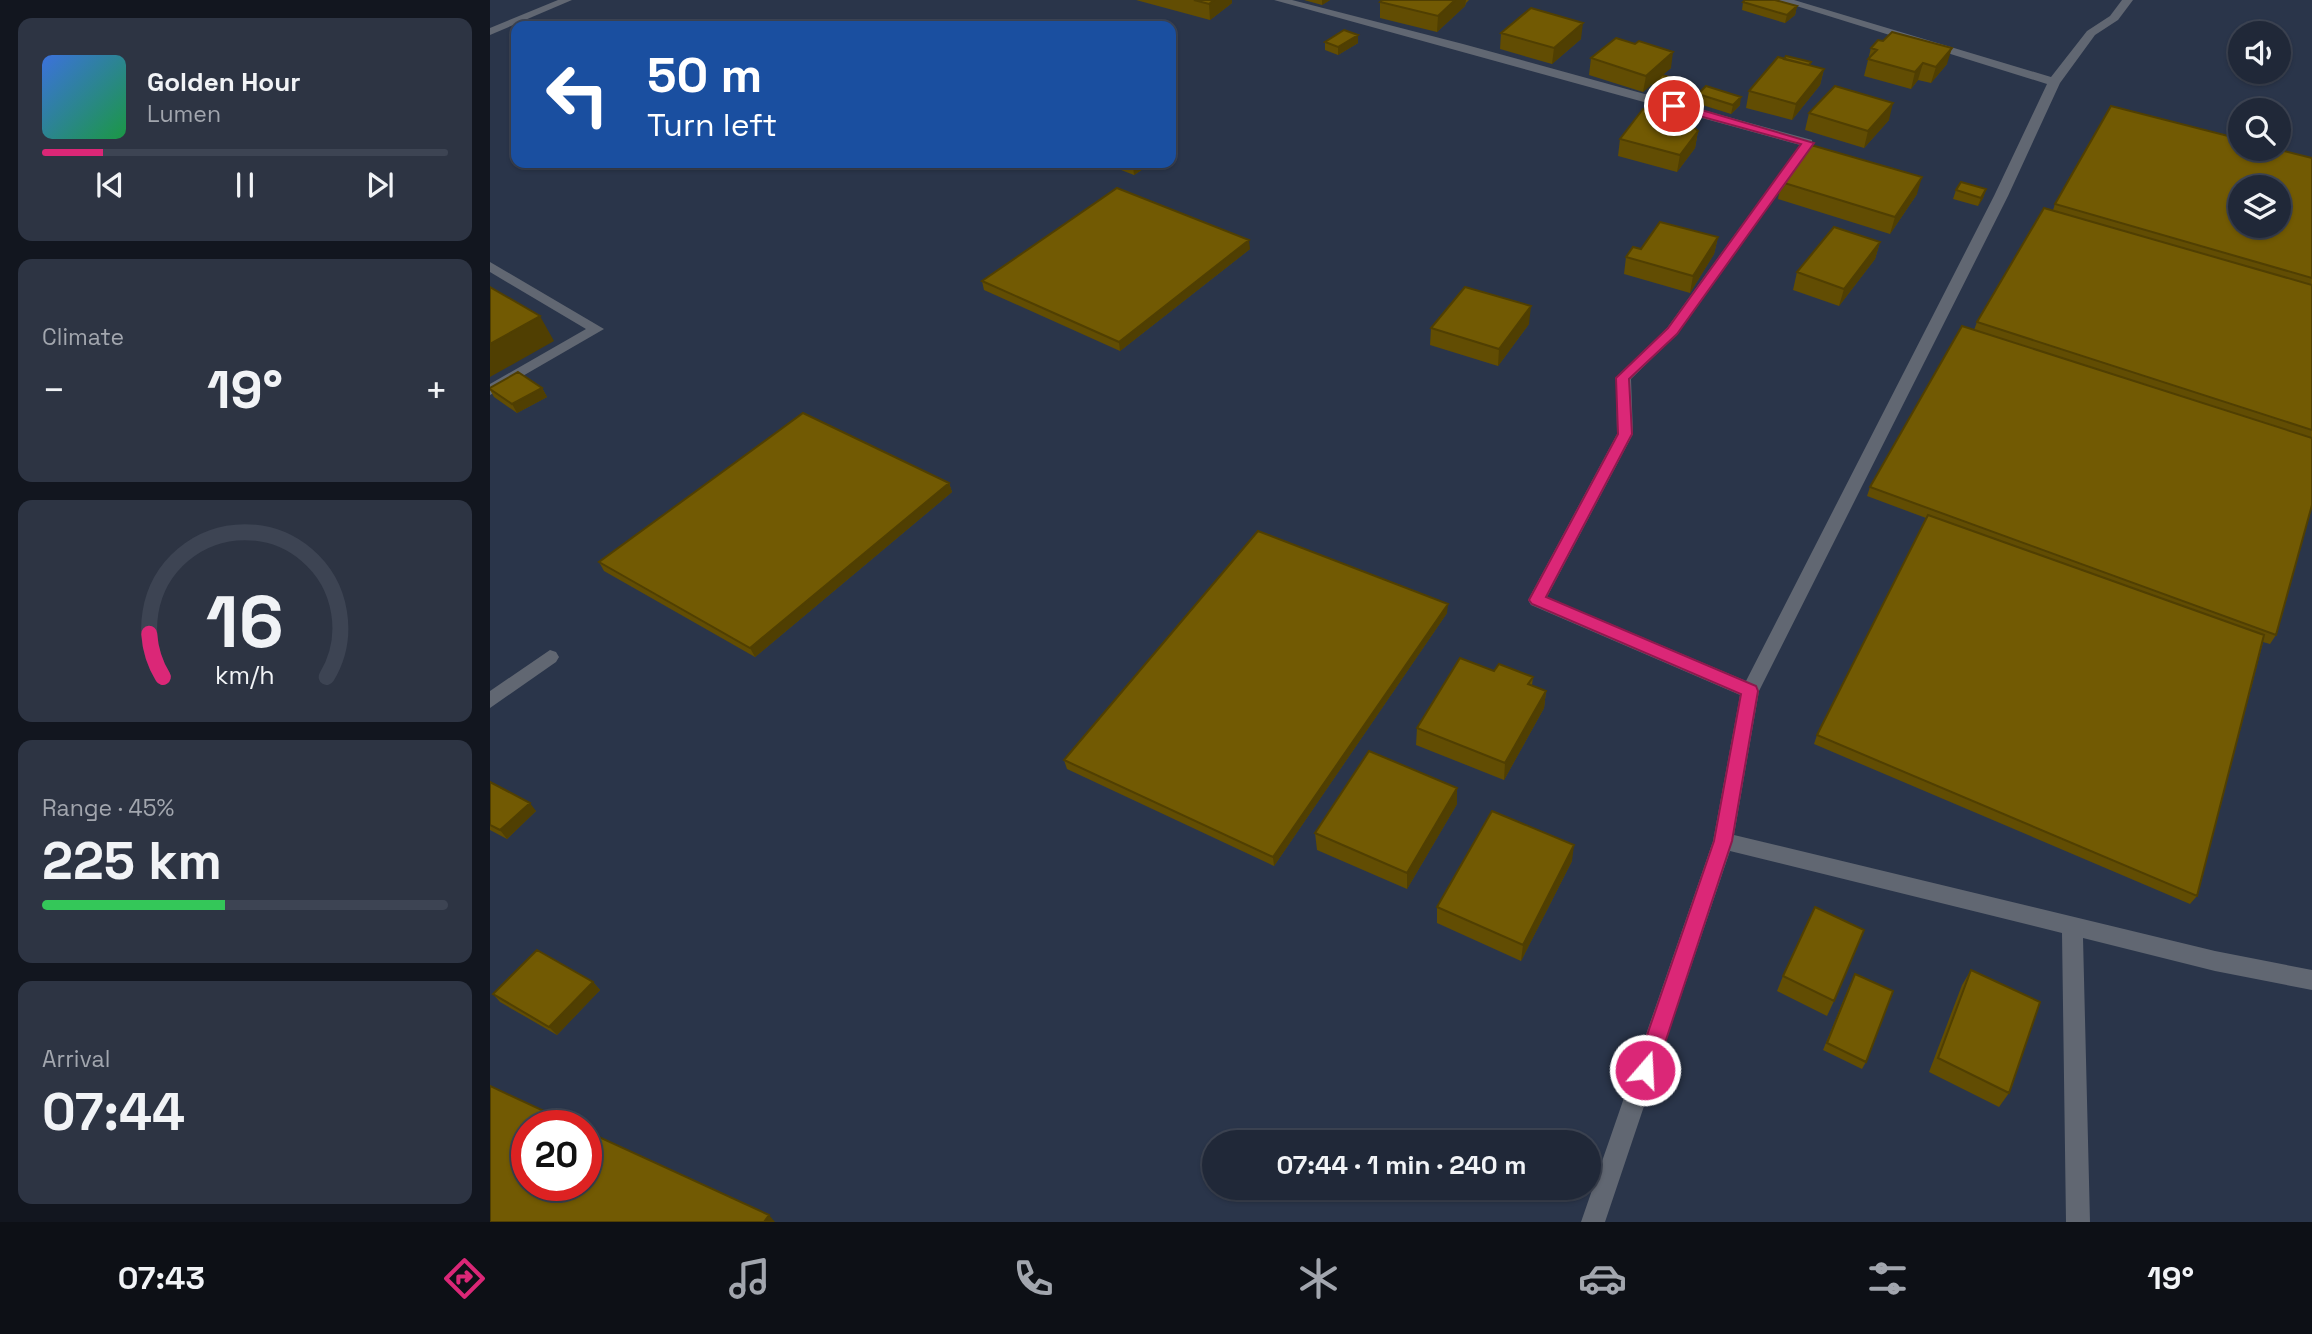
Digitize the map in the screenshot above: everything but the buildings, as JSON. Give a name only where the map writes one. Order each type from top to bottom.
[{"type":"street","points":[[517,21],[568,0]]},
{"type":"street","points":[[1279,0],[1459,46],[1808,143],[1672,331],[1623,378],[1625,434],[1537,600],[1750,691]]},
{"type":"street","points":[[1782,0],[2054,82]]},
{"type":"street","points":[[1593,1222],[1723,841],[1750,691],[2001,196],[2054,82],[2091,33],[2114,18],[2128,0]]},
{"type":"street","points":[[490,32],[511,23]]},
{"type":"street","points":[[490,266],[597,329],[490,390]]},
{"type":"street","points":[[490,701],[550,657]]},
{"type":"street","points":[[1723,841],[2215,961],[2312,980]]},
{"type":"street","points":[[2072,927],[2078,1222]]},
{"type":"route","points":[[1645,1070],[1723,841],[1750,691],[1537,600],[1625,434],[1623,378],[1672,331],[1808,143],[1674,106]]}]
